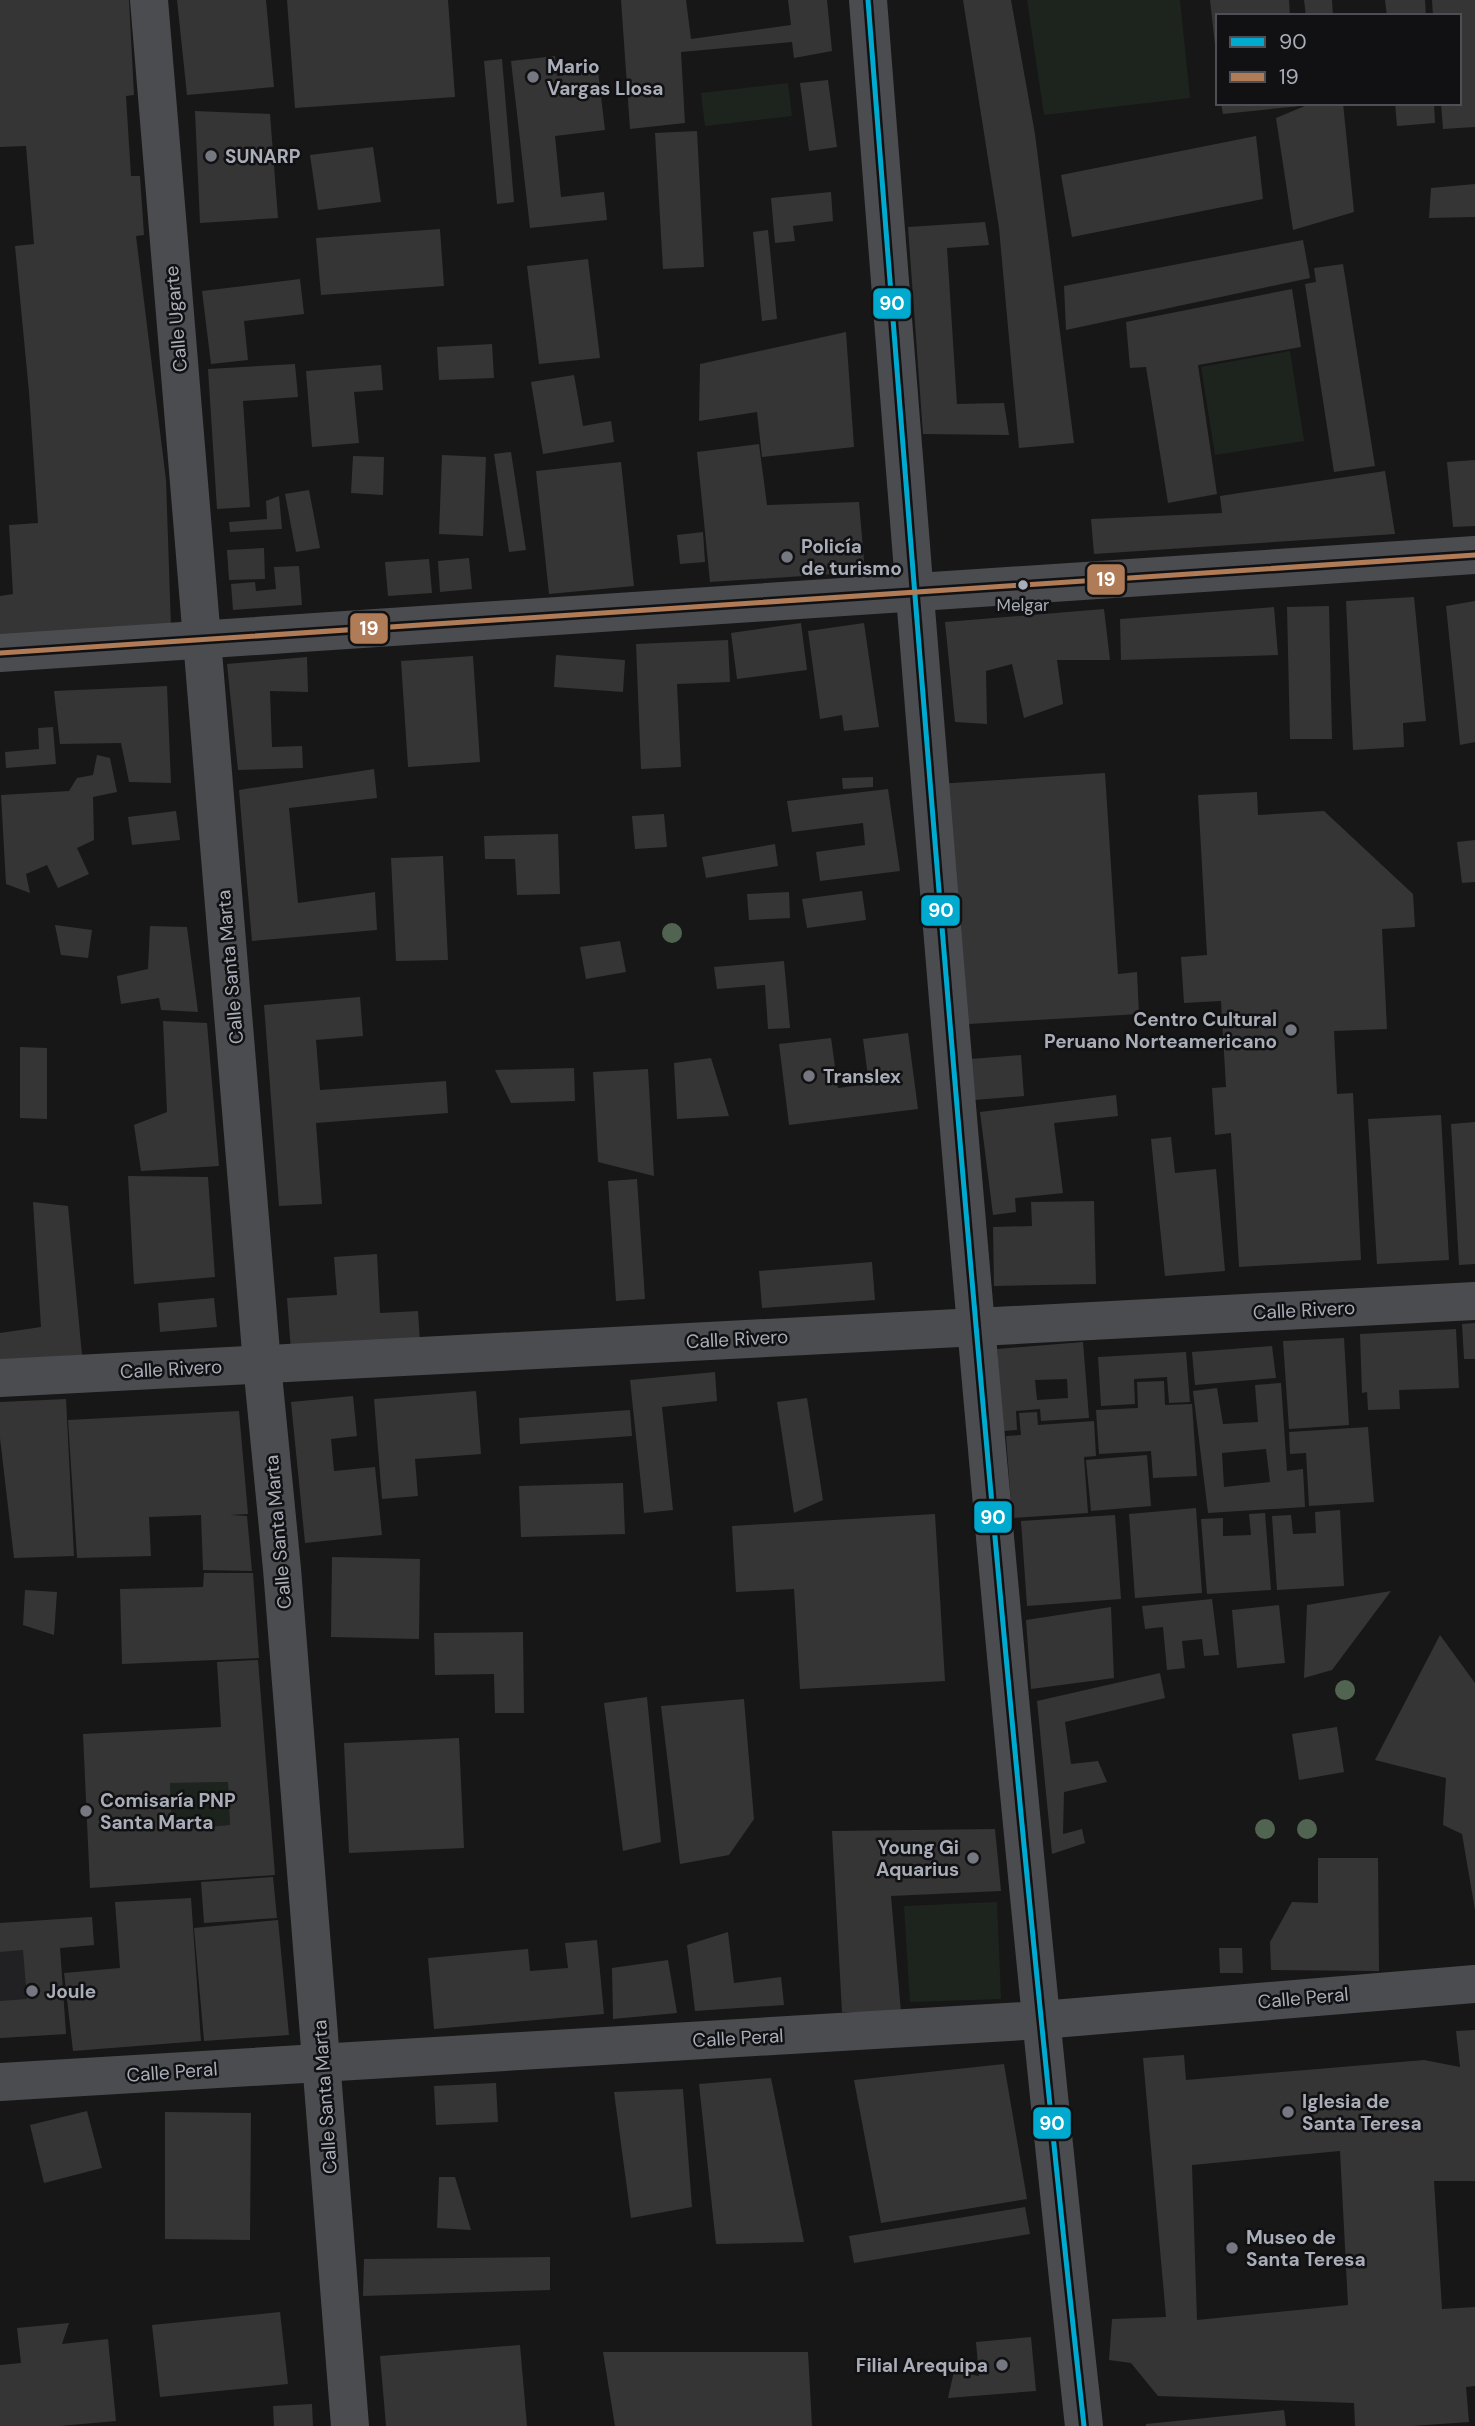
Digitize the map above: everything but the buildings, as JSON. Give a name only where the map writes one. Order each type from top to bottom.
[{"type":"street","name":"Calle Ugarte","points":[[149,0],[203,639]]},
{"type":"street","points":[[868,0],[975,1327],[1041,2020],[1084,2426]]},
{"type":"street","points":[[0,653],[1475,555]]},
{"type":"street","name":"Calle Santa Marta","points":[[203,639],[262,1364],[323,2062],[350,2426]]},
{"type":"street","name":"Calle Rivero","points":[[0,1378],[1475,1301]]},
{"type":"street","name":"Calle Peral","points":[[0,2082],[1041,2020],[1475,1984]]},
{"type":"shaded area","points":[[1027,0],[1180,0],[1190,98],[1044,115]]},
{"type":"shaded area","points":[[788,83],[792,116],[705,126],[701,93]]},
{"type":"shaded area","points":[[1290,351],[1304,441],[1215,455],[1201,367]]},
{"type":"shaded area","points":[[228,1782],[230,1825],[172,1830],[170,1783]]},
{"type":"shaded area","points":[[997,1902],[1001,1999],[910,2002],[904,1906]]},
{"type":"shaded area","name":"Joule","points":[[92,1917],[94,1945],[60,1948],[66,2034],[0,2038],[0,1923]]},
{"type":"transit line","name":"90","points":[[868,0],[966,1214],[1022,1820],[1084,2426]]},
{"type":"transit line","name":"19","points":[[0,653],[1475,555]]},
{"type":"place","name":"Mario Vargas Llosa","points":[[533,77]]},
{"type":"place","name":"SUNARP","points":[[211,156]]},
{"type":"place","name":"Policía de turismo","points":[[787,557]]},
{"type":"place","name":"Melgar","points":[[1023,585]]},
{"type":"place","name":"Centro Cultural Peruano Norteamericano","points":[[1291,1030]]},
{"type":"place","name":"Translex","points":[[809,1076]]},
{"type":"place","name":"Comisaría PNP Santa Marta","points":[[86,1811]]},
{"type":"place","name":"Young Gi Aquarius","points":[[973,1858]]},
{"type":"place","name":"Joule","points":[[32,1991]]},
{"type":"place","name":"Iglesia de Santa Teresa","points":[[1288,2112]]},
{"type":"place","name":"Museo de Santa Teresa","points":[[1232,2248]]},
{"type":"place","name":"Filial Arequipa","points":[[1002,2365]]}]
